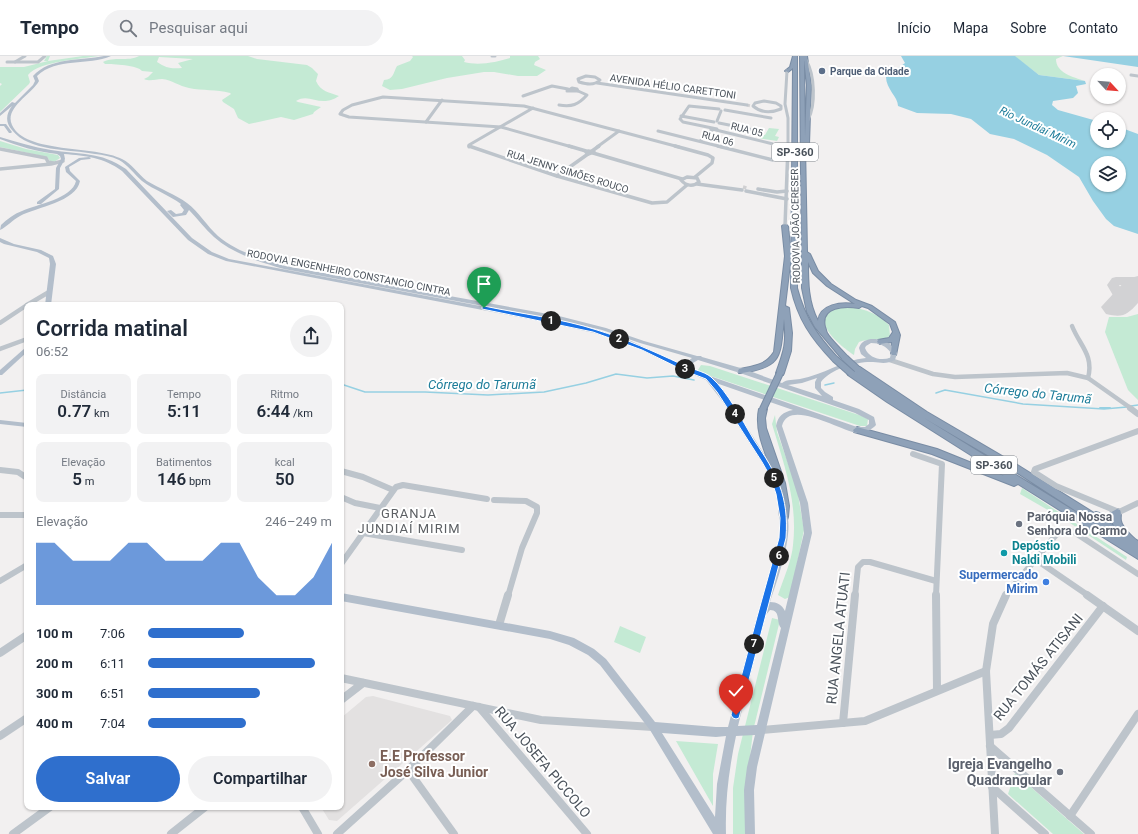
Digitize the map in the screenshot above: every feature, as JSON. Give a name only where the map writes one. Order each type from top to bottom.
[{"type":"highway","points":[[787,71],[801,57],[808,68],[808,120],[806,149],[803,158]]},
{"type":"highway","name":"RODOVIA JOÃO CERESER","points":[[801,57],[805,288],[810,312],[827,339],[855,367]]},
{"type":"highway","name":"RODOVIA JOÃO CERESER","points":[[794,248],[801,57]]},
{"type":"highway","points":[[742,371],[760,368],[772,362],[778,352],[788,256],[785,226]]},
{"type":"highway","points":[[804,246],[811,266],[822,279],[844,295],[875,310],[893,323],[897,335],[894,353]]},
{"type":"highway","points":[[784,518],[785,502],[782,488],[762,428],[761,418],[763,409],[788,352],[789,333],[785,285],[794,248]]},
{"type":"highway","name":"SP-360","points":[[794,248],[794,288],[801,313],[810,331],[835,359],[855,367],[924,414],[1065,500],[1138,549]]},
{"type":"highway","points":[[827,339],[821,325],[821,316],[826,310],[832,307],[847,305],[875,310]]},
{"type":"highway","points":[[880,342],[891,340],[896,331]]},
{"type":"highway","name":"SP-360","points":[[855,367],[890,400],[1040,494],[1138,549]]},
{"type":"highway","points":[[857,430],[934,451],[990,472],[1040,494]]},
{"type":"highway","points":[[1065,500],[1102,519],[1107,519],[1118,512]]},
{"type":"highway","points":[[1118,512],[1116,522],[1138,549]]},
{"type":"main road","points":[[92,58],[100,56]]},
{"type":"main road","points":[[0,115],[30,86],[32,82],[31,75],[34,71],[55,63],[104,56]]},
{"type":"main road","name":"RODOVIA ENGENHEIRO CONSTANCIO CINTRA","points":[[109,56],[59,64],[40,71],[36,76],[37,81],[35,85],[12,110],[9,121],[10,126],[18,135],[32,142],[51,148],[96,152],[123,160],[145,180],[186,204],[219,240],[242,253],[284,267],[576,322],[699,357],[841,406]]},
{"type":"main road","points":[[0,125],[5,125],[13,135],[37,146],[51,148],[93,148],[112,152],[123,160]]},
{"type":"main road","name":"RODOVIA ENGENHEIRO CONSTANCIO CINTRA","points":[[0,137],[24,146],[103,158],[116,164],[190,239],[210,253],[228,260],[576,326],[628,342],[687,370],[857,430]]},
{"type":"main road","points":[[24,146],[32,150],[92,157],[112,163],[135,182],[144,187],[173,215],[180,216],[187,212],[181,204],[137,178],[121,162],[96,152]]},
{"type":"main road","points":[[0,229],[9,220],[41,202],[55,191],[58,186],[58,168],[63,161],[63,158],[59,154]]},
{"type":"main road","points":[[25,211],[66,196],[75,190],[79,184],[78,181],[68,171],[67,167],[80,159],[92,157]]},
{"type":"main road","points":[[55,191],[55,197],[66,196]]},
{"type":"main road","points":[[0,240],[9,245],[40,251],[51,257],[53,264],[48,302]]},
{"type":"main road","points":[[855,367],[863,345],[870,341],[880,342],[890,347],[894,353],[893,359],[881,362],[875,360],[864,354],[862,348]]},
{"type":"main road","points":[[0,373],[24,352]]},
{"type":"main road","points":[[687,370],[690,362],[699,357]]},
{"type":"main road","points":[[780,384],[794,383],[826,373],[855,367],[875,360]]},
{"type":"main road","points":[[826,373],[819,378],[816,384],[817,388],[841,406],[864,414],[872,419],[873,425],[871,428],[857,430]]},
{"type":"main road","points":[[708,378],[728,403],[773,475],[784,518],[783,538],[726,750],[721,781],[719,813],[720,834]]},
{"type":"main road","points":[[750,834],[749,790],[752,767],[808,533],[804,503],[781,436],[779,422],[784,415],[789,413],[815,415]]},
{"type":"main road","points":[[0,422],[24,425]]},
{"type":"main road","points":[[344,598],[550,635],[571,641],[591,652],[603,662],[653,727],[720,834]]},
{"type":"main road","points":[[761,617],[767,606],[771,605],[781,610],[783,620],[782,640]]},
{"type":"main road","points":[[653,727],[705,731],[761,730]]},
{"type":"street","points":[[16,62],[25,56]]},
{"type":"street","points":[[7,62],[40,62],[45,56]]},
{"type":"street","points":[[784,115],[787,71]]},
{"type":"street","points":[[1130,75],[1138,76]]},
{"type":"street","name":"AVENIDA HÉLIO CARETTONI","points":[[732,101],[726,102],[674,93],[600,80],[594,76],[587,76],[578,79],[578,82],[584,84],[597,83],[674,93],[732,101],[748,104]]},
{"type":"street","name":"AVENIDA HÉLIO CARETTONI","points":[[597,83],[600,80]]},
{"type":"street","points":[[576,90],[584,84]]},
{"type":"street","points":[[524,96],[535,94],[549,87],[576,90],[586,94],[578,105],[570,106],[559,104]]},
{"type":"street","points":[[682,179],[687,176],[695,177],[712,163],[713,158],[708,155],[533,108],[515,105],[387,97],[374,99],[347,107],[340,112],[342,115],[353,117],[501,127],[682,179],[682,182],[687,185],[698,182],[777,194],[787,199]]},
{"type":"street","points":[[426,122],[442,100]]},
{"type":"street","points":[[778,115],[757,110],[753,104],[764,101],[785,103]]},
{"type":"street","points":[[700,141],[713,129],[726,102]]},
{"type":"street","points":[[771,102],[785,103]]},
{"type":"street","points":[[772,112],[781,109],[776,103]]},
{"type":"street","points":[[759,131],[717,122],[681,118],[687,107],[690,106],[771,118]]},
{"type":"street","points":[[501,127],[533,108]]},
{"type":"street","points":[[768,112],[784,115],[788,118],[787,199],[785,226]]},
{"type":"street","name":"RUA 05","points":[[681,118],[690,123],[773,144]]},
{"type":"street","points":[[690,123],[694,119]]},
{"type":"street","name":"RUA JENNY SIMÕES ROUCO","points":[[501,127],[469,145],[470,149],[652,204],[662,204],[670,200],[687,185]]},
{"type":"street","points":[[592,152],[619,131]]},
{"type":"street","name":"RUA 06","points":[[658,131],[773,160]]},
{"type":"street","points":[[0,149],[47,158],[49,163],[55,164]]},
{"type":"street","points":[[557,176],[587,152]]},
{"type":"street","points":[[42,165],[44,160],[43,158]]},
{"type":"street","points":[[1,170],[55,164],[63,161]]},
{"type":"street","points":[[1,170],[42,165],[54,166],[58,168]]},
{"type":"street","points":[[0,176],[1,170]]},
{"type":"street","points":[[695,177],[698,182]]},
{"type":"street","points":[[777,194],[787,191]]},
{"type":"street","points":[[32,302],[49,292]]},
{"type":"street","points":[[0,323],[24,307]]},
{"type":"street","points":[[1072,326],[1074,334],[1091,361],[1091,369],[1088,378]]},
{"type":"street","points":[[0,350],[24,340]]},
{"type":"street","points":[[890,360],[933,374],[955,377],[1067,373],[1088,378],[1138,414]]},
{"type":"street","points":[[1138,431],[1035,469],[1034,472],[1057,486],[1118,512],[1138,503]]},
{"type":"street","points":[[913,454],[942,464],[936,581],[937,690]]},
{"type":"street","points":[[0,470],[16,470],[24,474]]},
{"type":"street","points":[[344,472],[363,477],[393,490]]},
{"type":"street","points":[[344,560],[396,487],[404,485],[487,499]]},
{"type":"street","points":[[344,498],[355,503],[380,508]]},
{"type":"street","points":[[494,500],[526,501],[537,507],[522,548],[499,625]]},
{"type":"street","points":[[0,515],[24,515]]},
{"type":"street","points":[[995,834],[986,671],[993,624],[997,610],[1003,599],[1059,532],[1068,531],[1078,535],[1138,574]]},
{"type":"street","points":[[362,533],[462,550]]},
{"type":"street","points":[[1035,559],[1138,631]]},
{"type":"street","name":"RUA ANGELA ATUATI","points":[[843,723],[858,567],[863,562],[870,562],[936,581]]},
{"type":"street","points":[[0,581],[24,567]]},
{"type":"street","name":"RUA TOMÁS ATISANI","points":[[990,735],[1001,734],[1009,728],[1103,606]]},
{"type":"street","points":[[0,653],[24,637]]},
{"type":"street","points":[[761,730],[865,721],[986,671]]},
{"type":"street","points":[[344,679],[541,720],[653,727]]},
{"type":"street","points":[[344,698],[363,683]]},
{"type":"street","points":[[337,834],[476,706]]},
{"type":"street","name":"RUA JOSEFA PICCOLO","points":[[476,706],[587,834]]},
{"type":"street","points":[[1070,816],[1138,714]]},
{"type":"street","points":[[0,736],[24,720]]},
{"type":"street","points":[[990,746],[1091,834]]},
{"type":"street","points":[[408,770],[454,834]]},
{"type":"street","points":[[992,787],[1045,834]]},
{"type":"street","points":[[13,834],[46,810]]},
{"type":"street","points":[[171,834],[201,810]]},
{"type":"street","points":[[304,810],[318,834]]},
{"type":"shaded area","name":"E.E Professor José Silva Junior","points":[[373,696],[450,716],[452,720],[337,821],[329,820],[323,810],[344,810],[344,715],[366,697]]},
{"type":"green space","points":[[47,56],[50,56],[48,61],[44,61]]},
{"type":"green space","points":[[83,56],[99,56],[51,64],[34,70],[28,75],[30,82],[29,84],[0,112],[0,86],[2,84],[0,83],[0,67],[24,67],[48,61]]},
{"type":"green space","points":[[139,56],[248,56],[257,59],[307,65],[318,74],[316,81],[320,87],[339,96],[332,100],[326,101],[306,98],[296,101],[321,107],[313,114],[294,120],[281,117],[249,124],[238,118],[234,109],[223,102],[222,100],[231,94],[230,93],[189,88],[162,79],[146,80],[144,79],[153,72],[142,71],[131,66],[105,64],[103,62],[112,59],[135,58]],"holes":[[[159,57],[193,59],[178,63],[182,68],[169,68],[157,62]]]},
{"type":"green space","points":[[412,56],[462,56],[465,60],[464,62],[476,64],[499,61],[510,58],[510,56],[538,56],[540,59],[535,62],[534,65],[546,70],[537,76],[518,76],[484,72],[447,78],[402,89],[390,90],[382,86],[384,80],[393,75],[397,66],[410,61],[413,57]]},
{"type":"green space","points":[[1014,56],[1063,56],[1056,59],[1059,68],[1066,74],[1085,81],[1039,75]]},
{"type":"green space","points":[[769,128],[779,129],[775,136],[779,137],[777,141],[758,138],[760,134],[765,135]]},
{"type":"green space","points":[[0,141],[26,149],[58,155],[60,158],[54,162],[50,161],[47,157],[0,147]]},
{"type":"green space","points":[[840,307],[861,309],[873,313],[889,325],[890,336],[883,339],[859,342],[855,349],[854,355],[834,338],[828,331],[825,324],[826,318],[830,312]]},
{"type":"green space","points":[[1138,314],[1138,400],[1128,390],[1105,332],[1109,317],[1127,317]]},
{"type":"green space","points":[[701,365],[710,366],[862,416],[868,419],[867,426],[860,426],[702,373],[698,370]]},
{"type":"green space","points":[[775,415],[777,432],[797,489],[804,530],[790,597],[785,599],[778,595],[792,551],[794,514],[789,484],[772,424]]},
{"type":"green space","points":[[1022,488],[1127,557],[1126,560],[1067,521],[1020,494]]},
{"type":"green space","points":[[772,618],[780,620],[753,731],[745,800],[745,834],[733,834],[733,788],[738,754]]},
{"type":"green space","points":[[620,626],[646,637],[640,653],[614,642]]},
{"type":"green space","points":[[676,741],[718,744],[713,774],[713,806]]},
{"type":"green space","points":[[1015,773],[1084,834],[1053,834],[1008,794]]},
{"type":"water","name":"Rio Jundiaí Mirim","points":[[901,56],[1015,56],[1039,75],[1085,81],[1086,84],[1076,86],[1078,93],[1073,98],[1053,101],[1052,105],[1058,110],[1090,119],[1090,148],[1126,148],[1126,130],[1138,134],[1138,234],[1114,226],[1106,219],[1093,201],[1079,177],[1047,155],[1014,139],[990,134],[971,119],[951,114],[917,113],[898,106],[896,99],[888,85],[886,77],[905,63]]},
{"type":"water","points":[[1063,56],[1138,56],[1138,67]]},
{"type":"waterway","name":"Córrego do Tarumã","points":[[344,385],[365,392],[425,392],[488,395],[544,392],[586,383],[616,374],[647,378],[673,376],[694,380]]},
{"type":"waterway","name":"Córrego do Tarumã","points":[[825,385],[834,383]]},
{"type":"waterway","name":"Córrego do Tarumã","points":[[0,393],[24,390]]},
{"type":"waterway","name":"Córrego do Tarumã","points":[[936,393],[945,390],[1023,404],[1104,409],[1127,407]]},
{"type":"waterway","name":"Córrego do Tarumã","points":[[1131,406],[1138,405]]},
{"type":"waterway","name":"Córrego do Tarumã","points":[[1100,408],[1110,408]]},
{"type":"taxiway","points":[[1123,301],[1113,285],[1116,281],[1138,281]]},
{"type":"runway","points":[[1117,307],[1138,285]]},
{"type":"tunnel","points":[[747,105],[751,106]]},
{"type":"tunnel","points":[[743,187],[747,188]]},
{"type":"place","name":"Parque da Cidade","points":[[822,71]]},
{"type":"place","name":"Paróquia Nossa Senhora do Carmo","points":[[1019,524]]},
{"type":"place","name":"Depóstio Naldi Mobili","points":[[1004,553]]},
{"type":"place","name":"Supermercado Mirim","points":[[1046,582]]},
{"type":"place","name":"E.E Professor José Silva Junior","points":[[372,764]]},
{"type":"place","name":"Igreja Evangelho Quadrangular","points":[[1060,772]]},
{"type":"district","name":"GRANJA JUNDIAÍ MIRIM","points":[[409,520]]},
{"type":"route","points":[[484,308],[564,323],[595,331],[628,342],[687,370],[708,378],[728,403],[764,460],[777,484],[784,518],[783,538],[736,715]]}]
